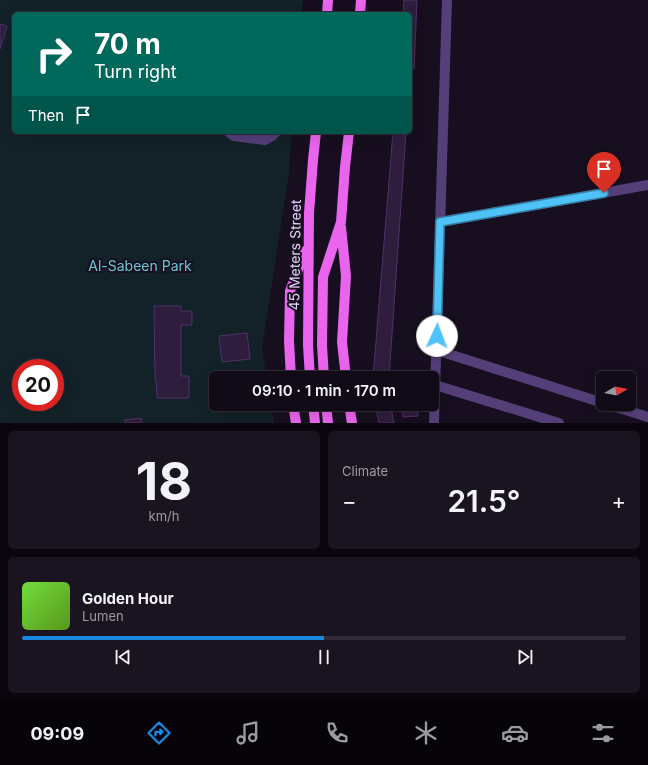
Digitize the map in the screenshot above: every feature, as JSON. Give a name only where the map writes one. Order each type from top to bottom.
[{"type":"main road","points":[[327,12],[328,0]]},
{"type":"main road","points":[[360,0],[360,12]]},
{"type":"main road","name":"45 Meters Street","points":[[310,371],[308,345],[308,243],[316,134]]},
{"type":"main road","name":"45 Meters Street","points":[[324,371],[322,345],[323,277],[341,222],[349,134]]},
{"type":"main road","points":[[341,222],[346,276],[342,342],[345,371]]},
{"type":"main road","points":[[291,371],[289,341],[290,291],[308,243]]},
{"type":"main road","points":[[294,411],[296,423]]},
{"type":"main road","points":[[314,411],[315,423]]},
{"type":"main road","points":[[327,411],[328,423]]},
{"type":"main road","points":[[350,411],[352,423]]},
{"type":"lane","points":[[435,371],[447,0]]},
{"type":"lane","points":[[232,134],[234,136],[265,140],[274,134]]},
{"type":"lane","points":[[440,222],[648,185]]},
{"type":"lane","points":[[436,350],[596,401]]},
{"type":"lane","points":[[439,386],[559,423]]},
{"type":"lane","points":[[434,411],[434,423]]},
{"type":"lane","points":[[628,411],[648,417]]},
{"type":"green space","name":"Al-Sabeen Park","points":[[0,0],[303,0],[301,12],[12,12],[12,134],[292,134],[289,172],[262,349],[266,371],[209,371],[209,411],[272,411],[274,423],[0,423]]},
{"type":"building","points":[[404,0],[417,0],[414,69],[412,68],[412,12],[403,12]]},
{"type":"building","points":[[0,24],[7,26],[0,49]]},
{"type":"building","points":[[393,134],[406,134],[389,371],[374,371]]},
{"type":"building","points":[[154,306],[181,306],[181,311],[192,311],[192,325],[181,325],[181,376],[189,376],[189,398],[157,398],[155,380]]},
{"type":"building","points":[[247,333],[250,359],[222,362],[219,336]]},
{"type":"building","points":[[376,411],[391,411],[394,423],[379,423]]},
{"type":"building","points":[[402,411],[418,411],[418,416],[403,417]]},
{"type":"building","points":[[141,418],[142,423],[125,423],[125,420]]},
{"type":"route","points":[[437,336],[440,222],[604,193]]}]
